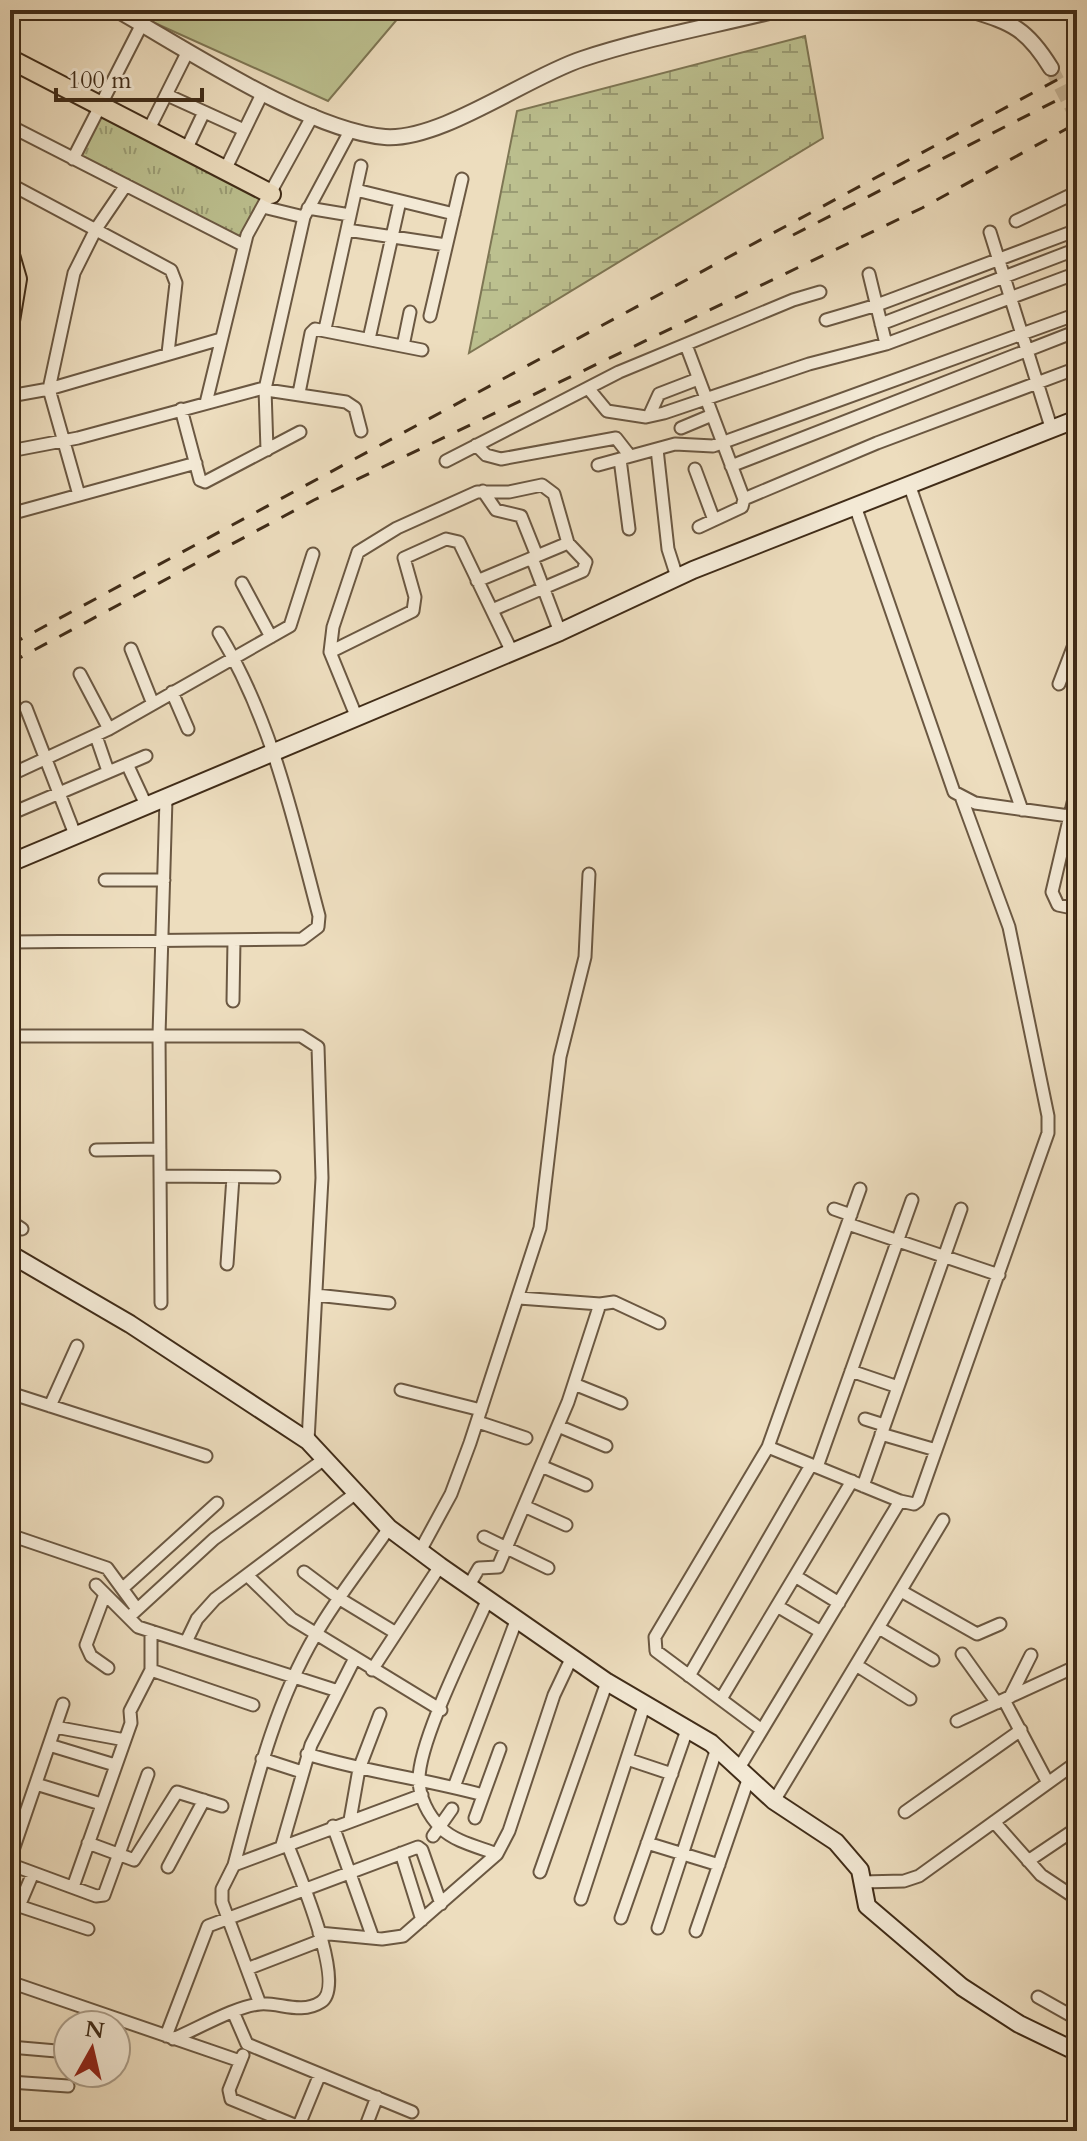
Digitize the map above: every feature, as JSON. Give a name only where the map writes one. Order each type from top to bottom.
[{"type":"main road","points":[[10,59],[225,170],[267,200]]},
{"type":"main road","points":[[10,255],[17,279],[10,321]]},
{"type":"main road","points":[[10,863],[560,632],[677,577],[1077,419]]},
{"type":"main road","points":[[10,1254],[130,1324],[308,1441],[389,1528],[487,1601],[607,1682],[688,1727],[717,1748],[774,1801],[836,1842],[860,1870],[867,1906],[962,1987],[1019,2024],[1077,2052]]},
{"type":"street","points":[[117,10],[263,92],[350,131],[389,137],[424,131],[584,58],[777,10]]},
{"type":"street","points":[[970,10],[1008,16],[1036,44],[1051,68]]},
{"type":"street","points":[[73,159],[142,24]]},
{"type":"street","points":[[148,131],[188,51]]},
{"type":"street","points":[[225,170],[263,92]]},
{"type":"street","points":[[167,95],[244,130]]},
{"type":"street","points":[[186,150],[204,112]]},
{"type":"street","points":[[206,403],[243,245],[313,115]]},
{"type":"street","points":[[10,126],[243,245]]},
{"type":"street","points":[[267,450],[265,389],[306,213],[350,131]]},
{"type":"street","points":[[325,329],[361,166]]},
{"type":"street","points":[[430,316],[462,179]]},
{"type":"street","points":[[10,184],[174,274],[168,353]]},
{"type":"street","points":[[79,495],[49,389],[69,285],[96,229],[126,185]]},
{"type":"street","points":[[356,190],[454,214]]},
{"type":"street","points":[[1016,221],[1077,192]]},
{"type":"street","points":[[267,200],[306,213],[350,215]]},
{"type":"street","points":[[369,339],[400,201]]},
{"type":"street","points":[[347,230],[446,245]]},
{"type":"street","points":[[826,320],[877,305],[998,257],[1077,230]]},
{"type":"street","points":[[990,232],[1023,334],[1034,383],[1051,427]]},
{"type":"street","points":[[881,324],[1077,249]]},
{"type":"street","points":[[588,388],[607,411],[649,416],[809,364],[886,344],[1077,273]]},
{"type":"street","points":[[869,274],[886,344]]},
{"type":"street","points":[[446,461],[588,388],[820,292]]},
{"type":"street","points":[[403,346],[410,312]]},
{"type":"street","points":[[598,465],[675,444],[700,447],[722,443],[981,346],[1077,314]]},
{"type":"street","points":[[299,393],[311,333],[315,329],[422,350]]},
{"type":"street","points":[[731,466],[1077,331]]},
{"type":"street","points":[[10,396],[49,389],[221,339]]},
{"type":"street","points":[[686,345],[744,499],[742,507],[699,527]]},
{"type":"street","points":[[744,499],[1077,368]]},
{"type":"street","points":[[649,416],[659,394],[698,379]]},
{"type":"street","points":[[10,451],[62,441],[265,389],[352,405],[361,431]]},
{"type":"street","points":[[181,409],[200,480],[205,482],[300,432]]},
{"type":"street","points":[[681,428],[712,415]]},
{"type":"street","points":[[476,445],[486,455],[501,459],[616,438],[625,458],[629,529]]},
{"type":"street","points":[[657,449],[668,549],[677,577]]},
{"type":"street","points":[[10,514],[196,463]]},
{"type":"street","points":[[695,469],[714,520]]},
{"type":"street","points":[[909,484],[1027,810]]},
{"type":"street","points":[[357,718],[330,652],[333,627],[358,552],[397,528],[483,491],[509,492],[542,485],[548,487],[554,494],[568,543],[586,562],[586,569],[492,610]]},
{"type":"street","points":[[483,491],[496,510],[521,516],[560,632]]},
{"type":"street","points":[[768,1447],[900,1501],[914,1504],[918,1501],[1048,1133],[1048,1116],[1009,927],[962,799],[949,781],[855,506]]},
{"type":"street","points":[[330,652],[413,611],[415,597],[403,564],[406,554],[453,539],[459,542],[512,652]]},
{"type":"street","points":[[477,581],[568,543]]},
{"type":"street","points":[[10,775],[109,729],[294,622],[313,554]]},
{"type":"street","points":[[242,583],[271,637]]},
{"type":"street","points":[[10,942],[302,939],[318,927],[319,916],[275,753],[233,656],[219,633]]},
{"type":"street","points":[[1059,684],[1074,654],[1077,637]]},
{"type":"street","points":[[131,649],[153,704]]},
{"type":"street","points":[[80,674],[109,729]]},
{"type":"street","points":[[172,692],[188,729]]},
{"type":"street","points":[[26,708],[76,837]]},
{"type":"street","points":[[96,736],[108,771]]},
{"type":"street","points":[[10,814],[146,756]]},
{"type":"street","points":[[127,764],[147,807]]},
{"type":"street","points":[[1077,786],[1066,816],[1052,892],[1058,905],[1077,909]]},
{"type":"street","points":[[161,1303],[159,1035],[166,799]]},
{"type":"street","points":[[962,799],[1066,816]]},
{"type":"street","points":[[420,1551],[451,1494],[480,1416],[540,1228],[560,1057],[583,966],[589,874]]},
{"type":"street","points":[[105,880],[164,880]]},
{"type":"street","points":[[233,1001],[234,940]]},
{"type":"street","points":[[10,1036],[301,1036],[318,1047],[322,1178],[308,1441]]},
{"type":"street","points":[[96,1150],[160,1149]]},
{"type":"street","points":[[160,1176],[274,1177]]},
{"type":"street","points":[[227,1264],[233,1177]]},
{"type":"street","points":[[762,1730],[656,1651],[655,1637],[768,1447],[860,1189]]},
{"type":"street","points":[[689,1676],[814,1466],[912,1200]]},
{"type":"street","points":[[834,1209],[898,1241],[999,1275]]},
{"type":"street","points":[[721,1699],[795,1576],[858,1484],[883,1429],[961,1209]]},
{"type":"street","points":[[10,1221],[22,1229]]},
{"type":"street","points":[[316,1295],[389,1303]]},
{"type":"street","points":[[519,1298],[600,1304],[614,1302],[659,1323]]},
{"type":"street","points":[[468,1587],[479,1568],[498,1567],[558,1426],[600,1304]]},
{"type":"street","points":[[50,1406],[77,1346]]},
{"type":"street","points":[[851,1371],[898,1387]]},
{"type":"street","points":[[574,1384],[621,1403]]},
{"type":"street","points":[[401,1390],[480,1416],[526,1438]]},
{"type":"street","points":[[10,1393],[206,1456]]},
{"type":"street","points":[[865,1419],[936,1450]]},
{"type":"street","points":[[558,1426],[606,1446]]},
{"type":"street","points":[[133,1613],[214,1539],[323,1460]]},
{"type":"street","points":[[541,1466],[586,1485]]},
{"type":"street","points":[[186,1642],[204,1610],[356,1493]]},
{"type":"street","points":[[696,1931],[719,1865],[744,1773],[762,1730],[900,1501]]},
{"type":"street","points":[[123,1588],[217,1503]]},
{"type":"street","points":[[524,1506],[566,1525]]},
{"type":"street","points":[[774,1801],[943,1520]]},
{"type":"street","points":[[260,2004],[221,1895],[234,1865],[262,1759],[282,1704],[315,1634],[389,1528]]},
{"type":"street","points":[[10,1535],[107,1568],[123,1588],[138,1627],[338,1691]]},
{"type":"street","points":[[484,1537],[548,1568]]},
{"type":"street","points":[[372,1670],[440,1566]]},
{"type":"street","points":[[304,1572],[340,1599],[396,1633]]},
{"type":"street","points":[[248,1576],[292,1619],[354,1660],[441,1710]]},
{"type":"street","points":[[795,1576],[839,1603]]},
{"type":"street","points":[[108,1668],[91,1656],[86,1645],[101,1589],[133,1613]]},
{"type":"street","points":[[901,1591],[977,1634],[1000,1624]]},
{"type":"street","points":[[487,1601],[426,1747],[419,1780],[437,1832],[497,1854]]},
{"type":"street","points":[[777,1606],[821,1632]]},
{"type":"street","points":[[454,1787],[516,1621]]},
{"type":"street","points":[[879,1628],[933,1660]]},
{"type":"street","points":[[73,1887],[131,1723],[130,1711],[151,1670],[151,1631]]},
{"type":"street","points":[[962,1654],[1004,1700],[1048,1783]]},
{"type":"street","points":[[1004,1700],[1031,1655]]},
{"type":"street","points":[[247,1969],[320,1937],[398,1938],[497,1854],[509,1831],[554,1695],[572,1657]]},
{"type":"street","points":[[170,2038],[260,2004],[289,2009],[321,2002],[325,1996],[329,1967],[304,1889],[284,1844],[307,1754],[354,1660]]},
{"type":"street","points":[[856,1665],[910,1699]]},
{"type":"street","points":[[957,1721],[1077,1666]]},
{"type":"street","points":[[151,1670],[253,1705]]},
{"type":"street","points":[[540,1872],[607,1682]]},
{"type":"street","points":[[581,1899],[645,1703]]},
{"type":"street","points":[[63,1704],[11,1861],[15,1867],[104,1895],[148,1774]]},
{"type":"street","points":[[350,1820],[359,1769],[380,1714]]},
{"type":"street","points":[[55,1727],[125,1740]]},
{"type":"street","points":[[621,1918],[688,1727]]},
{"type":"street","points":[[905,1812],[1021,1730]]},
{"type":"street","points":[[49,1745],[115,1765]]},
{"type":"street","points":[[658,1928],[717,1748]]},
{"type":"street","points":[[475,1818],[500,1749]]},
{"type":"street","points":[[307,1754],[359,1769],[483,1795]]},
{"type":"street","points":[[262,1759],[302,1772]]},
{"type":"street","points":[[627,1759],[672,1774]]},
{"type":"street","points":[[862,1882],[904,1881],[919,1876],[1077,1762]]},
{"type":"street","points":[[36,1784],[101,1804]]},
{"type":"street","points":[[88,1843],[131,1860],[137,1857],[174,1794],[180,1793],[222,1806]]},
{"type":"street","points":[[234,1865],[422,1795]]},
{"type":"street","points":[[168,1867],[204,1800]]},
{"type":"street","points":[[437,1832],[452,1809]]},
{"type":"street","points":[[995,1823],[1056,1887],[1077,1899]]},
{"type":"street","points":[[333,1826],[373,1938]]},
{"type":"street","points":[[1028,1861],[1077,1828]]},
{"type":"street","points":[[647,1843],[719,1865]]},
{"type":"street","points":[[170,2038],[203,1933],[208,1926],[418,1847],[422,1850],[441,1904]]},
{"type":"street","points":[[401,1853],[422,1920]]},
{"type":"street","points":[[33,1873],[14,1904],[88,1929]]},
{"type":"street","points":[[10,1982],[240,2061]]},
{"type":"street","points":[[1038,1997],[1077,2019]]},
{"type":"street","points":[[234,2014],[247,2044],[412,2112]]},
{"type":"street","points":[[247,2044],[229,2090],[231,2099],[301,2130],[320,2074]]},
{"type":"street","points":[[10,2047],[52,2051]]},
{"type":"street","points":[[10,2082],[52,2085]]},
{"type":"street","points":[[364,2131],[377,2097]]},
{"type":"green space","points":[[126,10],[405,10],[328,101]]},
{"type":"green space","points":[[805,36],[823,138],[469,353],[517,111]]},
{"type":"green space","points":[[100,106],[271,194],[243,245],[73,159]]},
{"type":"tunnel","points":[[1051,68],[1077,118]]},
{"type":"railway","points":[[10,645],[1077,69]]},
{"type":"railway","points":[[793,235],[1077,90]]},
{"type":"railway","points":[[10,663],[314,500],[922,208],[1077,123]]}]
